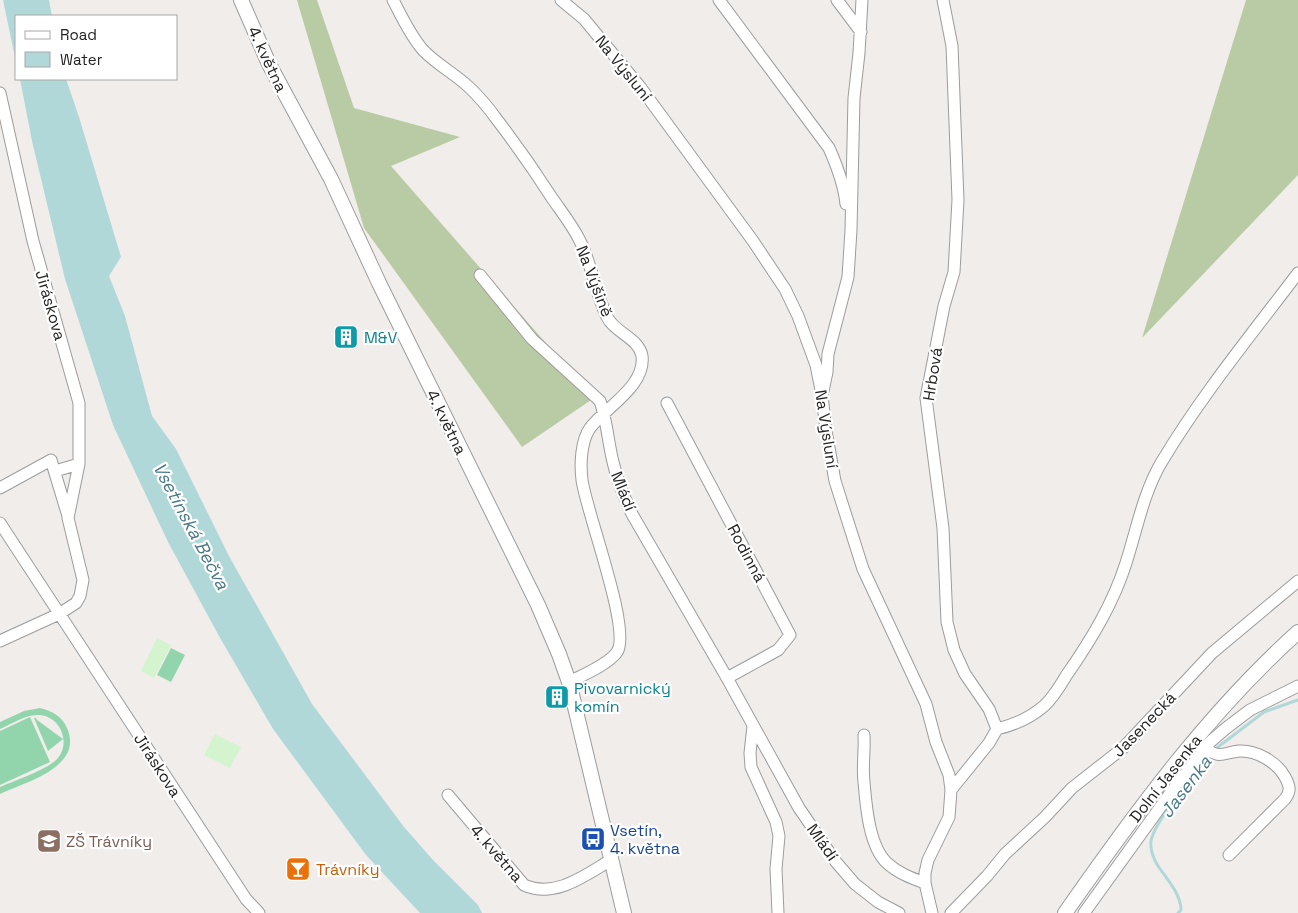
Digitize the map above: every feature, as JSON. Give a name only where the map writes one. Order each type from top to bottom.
[{"type":"street","name":"4. května","points":[[241,0],[268,64],[330,179],[379,283],[538,605],[559,654],[569,682],[624,913]]},
{"type":"street","name":"Na Výšině","points":[[393,0],[410,32],[422,49],[436,63],[470,88],[494,116],[526,159],[580,240],[608,318],[617,330],[636,344],[642,356],[640,371],[631,386],[590,428],[585,439],[581,461],[582,480],[610,582],[621,638],[619,650],[612,659],[569,682]]},
{"type":"street","name":"Na Výsluní","points":[[561,0],[584,20],[612,51],[641,88],[753,241],[785,290],[798,316],[816,365],[835,481],[863,569],[926,704],[936,742],[949,775],[951,790],[949,817],[928,860],[925,873],[925,883],[932,913]]},
{"type":"street","points":[[718,0],[829,148],[838,168],[844,189],[851,230]]},
{"type":"street","points":[[837,0],[861,32]]},
{"type":"street","points":[[822,395],[827,372],[828,354],[848,277],[854,98],[861,32],[862,0]]},
{"type":"street","name":"Hrbová","points":[[945,4],[952,46],[958,200],[955,263],[944,306],[926,398],[943,528],[947,622],[954,650],[965,674],[989,709],[997,729]]},
{"type":"street","name":"Jiráskova","points":[[0,93],[33,241],[79,403],[80,464],[68,518]]},
{"type":"street","points":[[951,790],[989,743],[997,729],[1013,725],[1046,705],[1077,660],[1109,607],[1126,563],[1146,496],[1160,465],[1178,436],[1241,347],[1298,273]]},
{"type":"street","name":"Mládí","points":[[480,274],[532,339],[600,401],[612,461],[620,488],[632,514],[728,678],[799,808],[836,862],[854,884],[878,902],[899,913]]},
{"type":"street","name":"Rodinná","points":[[667,403],[790,635],[778,650],[728,678]]},
{"type":"street","points":[[0,488],[51,460],[55,471],[80,464]]},
{"type":"street","name":"Jiráskova","points":[[55,471],[83,580],[80,596],[76,603],[59,614]]},
{"type":"street","name":"Jiráskova","points":[[0,523],[246,899],[259,913]]},
{"type":"street","name":"Jasenecká","points":[[950,913],[987,876],[1005,854],[1045,817],[1072,788],[1123,748],[1212,653],[1298,581]]},
{"type":"street","points":[[0,641],[59,614]]},
{"type":"street","name":"Dolní Jasenka","points":[[1065,913],[1130,821],[1175,762],[1246,681],[1298,632]]},
{"type":"street","name":"Dolní Jasenka","points":[[1084,913],[1174,788],[1210,751],[1225,729],[1250,710],[1298,686]]},
{"type":"street","points":[[753,726],[750,753],[751,767],[776,822],[779,836],[776,869],[778,913]]},
{"type":"street","points":[[864,735],[863,780],[870,827],[876,846],[886,862],[904,876],[925,883]]},
{"type":"street","name":"Dolní Jasenka","points":[[1210,751],[1243,751],[1264,757],[1280,769],[1290,788],[1285,799],[1229,855]]},
{"type":"street","name":"4. května","points":[[448,795],[524,885],[534,889],[547,890],[565,886],[611,860]]},
{"type":"green space","points":[[297,0],[317,0],[354,108],[460,137],[391,166],[594,398],[522,447],[364,228]]},
{"type":"green space","points":[[1246,0],[1298,0],[1298,175],[1142,338]]},
{"type":"green space","points":[[157,638],[171,645],[154,678],[141,671]]},
{"type":"green space","points":[[171,648],[185,655],[171,682],[157,675]]},
{"type":"green space","points":[[40,708],[56,715],[65,724],[70,742],[67,753],[60,763],[50,771],[0,794],[0,787],[47,766],[58,758],[62,752],[63,738],[61,731],[53,720],[46,716],[29,716],[0,729],[0,722],[24,711]]},
{"type":"green space","points":[[30,717],[50,762],[0,785],[0,731]]},
{"type":"green space","points":[[34,718],[63,739],[48,751]]},
{"type":"green space","points":[[215,734],[241,747],[230,768],[204,755]]},
{"type":"water","points":[[3,0],[49,0],[52,15],[15,15],[15,57]]},
{"type":"water","name":"Vsetínská Bečva","points":[[20,80],[66,80],[121,257],[109,276],[125,316],[152,416],[176,449],[229,556],[312,704],[404,827],[433,860],[478,905],[482,913],[420,913],[366,855],[273,729],[219,636],[168,542],[113,425],[65,279],[32,141]]},
{"type":"waterway","name":"Jasenka","points":[[1214,750],[1264,712],[1298,700]]},
{"type":"waterway","name":"Jasenka","points":[[1178,913],[1181,910],[1179,898],[1155,860],[1151,851],[1151,841],[1167,810],[1209,755]]},
{"type":"place","name":"M&V","points":[[346,337]]},
{"type":"place","name":"Pivovarnický komín","points":[[557,697]]},
{"type":"place","name":"Vsetín, 4. května","points":[[593,839]]},
{"type":"place","name":"ZŠ Trávníky","points":[[49,841]]},
{"type":"place","name":"Trávníky","points":[[298,869]]}]
